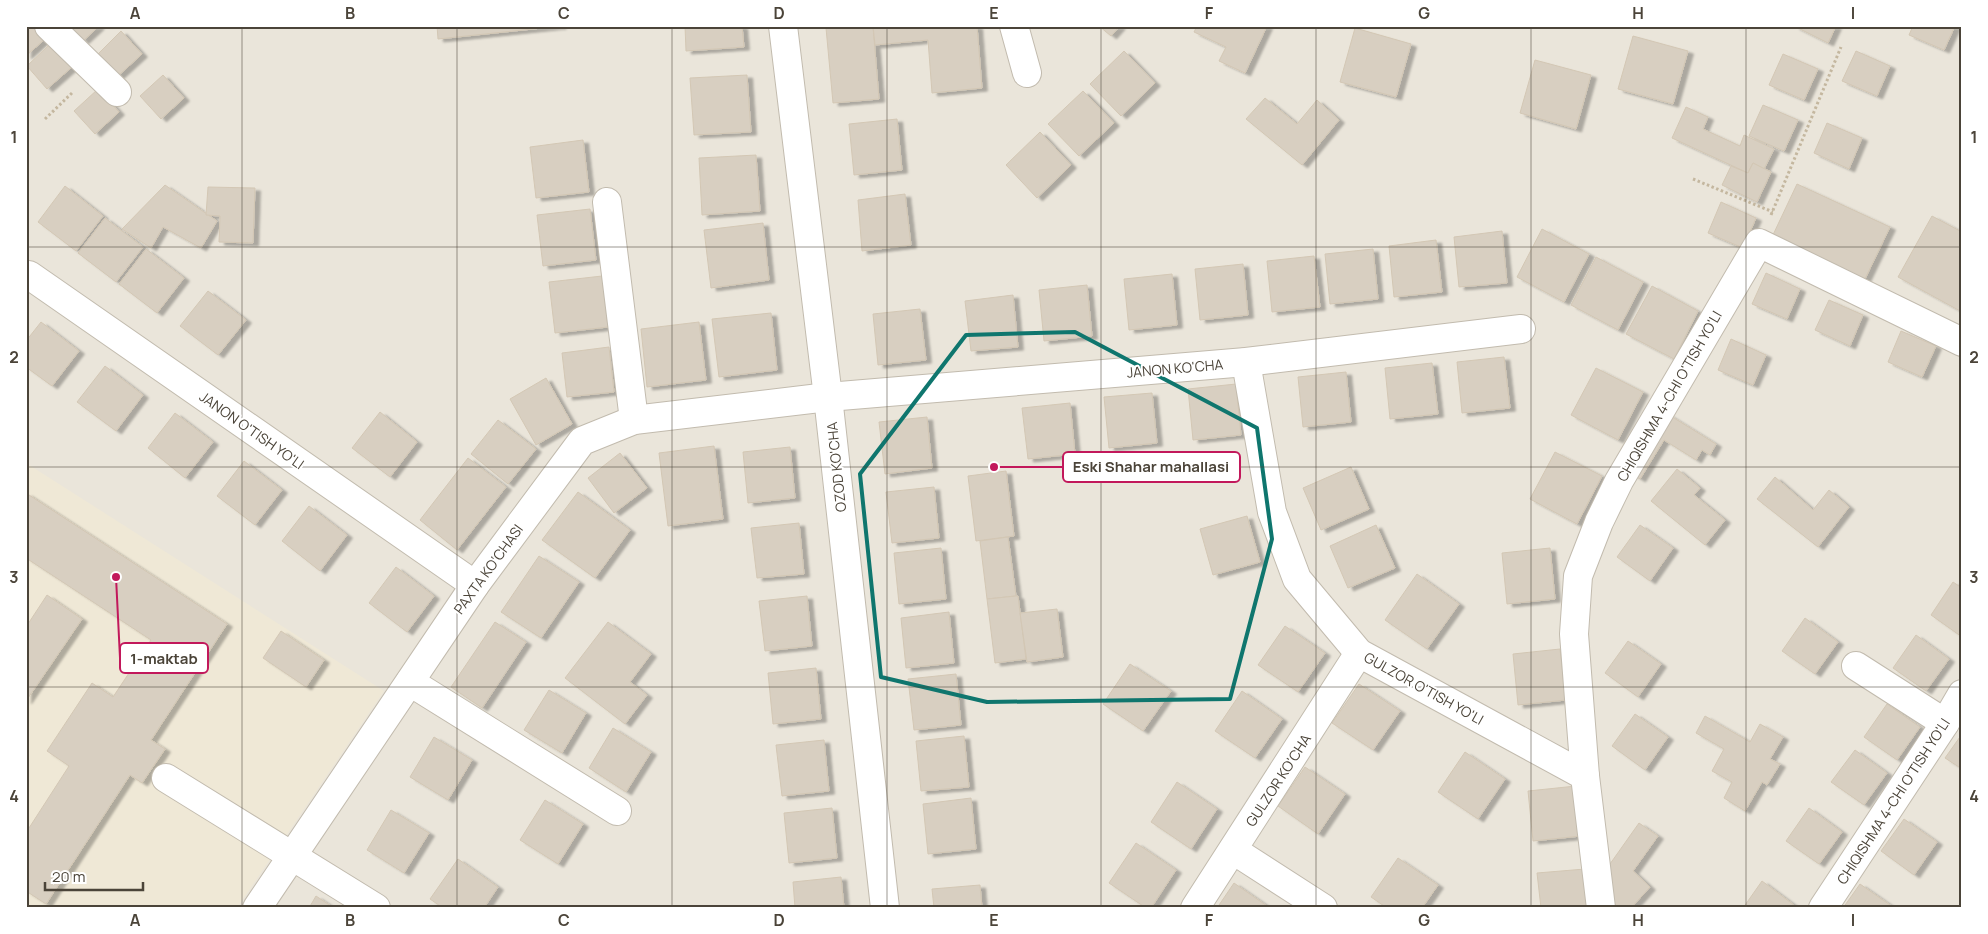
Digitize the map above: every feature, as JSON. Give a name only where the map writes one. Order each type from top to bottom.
[{"type":"street","points":[[50,26],[116,92]]},
{"type":"street","name":"OZOD KO'CHA","points":[[783,26],[828,397],[885,908]]},
{"type":"street","points":[[1014,26],[1027,73]]},
{"type":"street","points":[[607,202],[634,420]]},
{"type":"street","points":[[1760,243],[1962,342]]},
{"type":"street","name":"CHIQISHMA 4-CHI O'TISH YO'LI","points":[[1601,908],[1585,776],[1574,634],[1578,576],[1599,522],[1619,481],[1760,243]]},
{"type":"street","name":"JANON O'TISH YO'LI","points":[[29,275],[475,585]]},
{"type":"street","name":"JANON KO'CHA","points":[[828,397],[1246,362],[1522,329]]},
{"type":"street","name":"GULZOR O'TISH YO'LI","points":[[1246,362],[1272,512],[1297,579],[1359,653],[1585,776]]},
{"type":"street","name":"PAXTA KO‘CHASI","points":[[258,908],[475,585],[582,441],[634,420],[828,397]]},
{"type":"street","name":"GULZOR KO'CHA","points":[[1195,908],[1359,653]]},
{"type":"street","points":[[1856,666],[1945,723]]},
{"type":"street","points":[[410,682],[617,811]]},
{"type":"street","name":"CHIQISHMA 4-CHI O'TISH YO'LI","points":[[1823,908],[1945,723],[1962,694]]},
{"type":"street","points":[[166,778],[376,908]]},
{"type":"street","points":[[1233,850],[1322,908]]},
{"type":"path","points":[[1760,243],[1841,47]]},
{"type":"path","points":[[45,119],[94,70]]},
{"type":"path","points":[[1693,179],[1773,212]]},
{"type":"highlighted area","points":[[1075,332],[1257,428],[1272,539],[1230,699],[987,702],[881,677],[860,474],[966,335]]},
{"type":"shaded area","points":[[26,26],[1962,26],[1962,908],[26,908]]},
{"type":"shaded area","points":[[26,463],[384,691],[237,908],[26,908]]},
{"type":"building","points":[[26,26],[33,26],[45,39],[26,56]]},
{"type":"building","points":[[70,26],[99,26],[83,41]]},
{"type":"building","points":[[437,26],[561,26],[438,39]]},
{"type":"building","points":[[685,26],[742,26],[744,47],[686,51]]},
{"type":"building","points":[[873,26],[879,99],[833,103],[826,28]]},
{"type":"building","points":[[873,26],[977,26],[982,88],[932,93],[928,40],[875,45]]},
{"type":"building","points":[[1099,26],[1120,26],[1111,36]]},
{"type":"building","points":[[1197,26],[1267,26],[1245,73],[1219,61],[1226,47],[1194,32]]},
{"type":"building","points":[[1794,26],[1836,26],[1828,43]]},
{"type":"building","points":[[1913,26],[1955,26],[1944,50],[1909,35]]},
{"type":"building","points":[[1355,28],[1411,44],[1396,97],[1340,82]]},
{"type":"building","points":[[121,31],[142,54],[118,76],[98,54]]},
{"type":"building","points":[[1633,36],[1688,51],[1673,104],[1618,89]]},
{"type":"building","points":[[50,44],[72,67],[47,89],[27,66]]},
{"type":"building","points":[[1124,51],[1155,83],[1121,116],[1090,84]]},
{"type":"building","points":[[1856,51],[1890,66],[1877,96],[1842,81]]},
{"type":"building","points":[[1783,54],[1818,69],[1804,100],[1769,85]]},
{"type":"building","points":[[1535,60],[1591,75],[1576,129],[1520,113]]},
{"type":"building","points":[[163,75],[184,98],[161,119],[140,96]]},
{"type":"building","points":[[747,75],[751,132],[694,135],[690,78]]},
{"type":"building","points":[[98,89],[119,112],[95,134],[74,111]]},
{"type":"building","points":[[1083,91],[1114,123],[1079,156],[1048,124]]},
{"type":"building","points":[[1265,98],[1297,124],[1317,100],[1339,120],[1302,165],[1246,119]]},
{"type":"building","points":[[1763,105],[1798,120],[1784,151],[1749,136]]},
{"type":"building","points":[[1686,107],[1708,117],[1703,129],[1740,146],[1744,135],[1774,149],[1764,169],[1753,163],[1748,173],[1672,138]]},
{"type":"building","points":[[897,119],[902,170],[854,175],[849,124]]},
{"type":"building","points":[[1827,123],[1862,138],[1849,169],[1814,153]]},
{"type":"building","points":[[1040,132],[1071,165],[1037,198],[1006,165]]},
{"type":"building","points":[[583,140],[589,192],[536,198],[530,147]]},
{"type":"building","points":[[756,155],[760,211],[702,215],[699,158]]},
{"type":"building","points":[[1753,163],[1771,172],[1757,202],[1722,185],[1731,166],[1748,173]]},
{"type":"building","points":[[1797,184],[1890,227],[1864,281],[1772,237]]},
{"type":"building","points":[[165,185],[217,221],[201,248],[163,227],[151,248],[122,229]]},
{"type":"building","points":[[65,186],[103,216],[76,251],[38,222]]},
{"type":"building","points":[[208,187],[255,188],[253,243],[219,242],[220,216],[206,215]]},
{"type":"building","points":[[905,194],[911,245],[862,251],[858,200]]},
{"type":"building","points":[[1721,202],[1756,218],[1743,248],[1708,233]]},
{"type":"building","points":[[590,209],[596,260],[543,266],[537,215]]},
{"type":"building","points":[[1932,216],[1962,232],[1962,312],[1898,277]]},
{"type":"building","points":[[105,218],[143,247],[116,282],[78,253]]},
{"type":"building","points":[[763,223],[769,280],[711,288],[704,230]]},
{"type":"building","points":[[1542,229],[1589,254],[1564,302],[1517,277]]},
{"type":"building","points":[[1502,231],[1507,283],[1459,287],[1454,237]]},
{"type":"building","points":[[1436,240],[1442,292],[1394,297],[1389,246]]},
{"type":"building","points":[[146,249],[184,278],[157,313],[119,284]]},
{"type":"building","points":[[1373,249],[1378,299],[1330,304],[1325,254]]},
{"type":"building","points":[[1314,256],[1320,307],[1272,312],[1267,261]]},
{"type":"building","points":[[1596,257],[1643,282],[1618,330],[1571,305]]},
{"type":"building","points":[[1243,264],[1248,315],[1200,320],[1195,269]]},
{"type":"building","points":[[1766,273],[1800,289],[1787,319],[1752,304]]},
{"type":"building","points":[[1172,274],[1177,325],[1129,330],[1124,279]]},
{"type":"building","points":[[602,276],[608,327],[555,333],[549,282]]},
{"type":"building","points":[[1087,285],[1092,336],[1044,341],[1039,290]]},
{"type":"building","points":[[1652,286],[1698,311],[1674,359],[1626,334]]},
{"type":"building","points":[[208,291],[246,320],[218,355],[180,326]]},
{"type":"building","points":[[1013,295],[1018,347],[971,351],[965,301]]},
{"type":"building","points":[[1829,300],[1863,315],[1850,346],[1815,330]]},
{"type":"building","points":[[920,309],[926,360],[878,365],[873,314]]},
{"type":"building","points":[[771,313],[777,370],[719,377],[712,319]]},
{"type":"building","points":[[41,322],[79,351],[52,386],[26,367],[26,341]]},
{"type":"building","points":[[699,322],[706,380],[647,387],[641,329]]},
{"type":"building","points":[[1901,331],[1936,346],[1922,377],[1888,362]]},
{"type":"building","points":[[1731,339],[1766,355],[1753,385],[1718,370]]},
{"type":"building","points":[[609,347],[614,392],[567,397],[562,353]]},
{"type":"building","points":[[1504,357],[1510,408],[1462,413],[1457,362]]},
{"type":"building","points":[[1432,363],[1438,414],[1390,419],[1385,368]]},
{"type":"building","points":[[105,366],[143,395],[116,431],[77,402]]},
{"type":"building","points":[[1596,368],[1643,392],[1618,440],[1571,415]]},
{"type":"building","points":[[1346,372],[1351,422],[1303,427],[1298,377]]},
{"type":"building","points":[[546,378],[572,424],[536,445],[510,399]]},
{"type":"building","points":[[1236,384],[1241,435],[1193,440],[1188,389]]},
{"type":"building","points":[[1152,393],[1157,443],[1109,448],[1104,397]]},
{"type":"building","points":[[1070,403],[1075,454],[1028,459],[1022,408]]},
{"type":"building","points":[[380,412],[417,442],[390,477],[352,448]]},
{"type":"building","points":[[175,413],[213,442],[185,478],[148,448]]},
{"type":"building","points":[[1666,413],[1716,444],[1710,455],[1702,450],[1696,460],[1664,440],[1640,479],[1629,472]]},
{"type":"building","points":[[927,417],[932,468],[885,474],[879,422]]},
{"type":"building","points":[[498,420],[536,449],[508,484],[471,454]]},
{"type":"building","points":[[714,446],[723,519],[668,526],[659,453]]},
{"type":"building","points":[[790,447],[795,498],[748,503],[743,452]]},
{"type":"building","points":[[1555,452],[1602,476],[1577,524],[1530,499]]},
{"type":"building","points":[[620,453],[647,488],[614,513],[588,478]]},
{"type":"building","points":[[468,458],[506,487],[457,550],[420,520]]},
{"type":"building","points":[[244,461],[282,490],[255,525],[217,496]]},
{"type":"building","points":[[1351,467],[1369,509],[1321,530],[1303,488]]},
{"type":"building","points":[[1677,469],[1700,488],[1694,495],[1725,520],[1705,545],[1651,501]]},
{"type":"building","points":[[1006,471],[1014,536],[976,541],[968,476]]},
{"type":"building","points":[[1775,477],[1813,510],[1829,490],[1849,507],[1818,547],[1757,499]]},
{"type":"building","points":[[934,487],[939,538],[892,543],[886,492]]},
{"type":"building","points":[[578,492],[630,530],[595,578],[542,540]]},
{"type":"building","points":[[26,493],[227,624],[151,740],[165,749],[142,783],[130,775],[46,904],[26,891],[26,826],[29,828],[69,766],[47,751],[92,683],[113,697],[151,640],[26,558]]},
{"type":"building","points":[[309,506],[347,535],[320,571],[282,541]]},
{"type":"building","points":[[1247,516],[1260,562],[1213,575],[1200,529]]},
{"type":"building","points":[[799,523],[804,574],[757,578],[751,528]]},
{"type":"building","points":[[1376,525],[1395,568],[1348,588],[1330,546]]},
{"type":"building","points":[[1640,525],[1673,548],[1650,581],[1617,557]]},
{"type":"building","points":[[1008,537],[1016,596],[987,599],[980,541]]},
{"type":"building","points":[[941,548],[946,599],[899,604],[894,553]]},
{"type":"building","points":[[1550,548],[1555,599],[1507,604],[1502,553]]},
{"type":"building","points":[[539,556],[579,582],[541,638],[501,612]]},
{"type":"building","points":[[396,567],[434,596],[407,632],[369,603]]},
{"type":"building","points":[[1417,574],[1459,604],[1427,649],[1385,620]]},
{"type":"building","points":[[1953,582],[1962,588],[1962,637],[1931,615]]},
{"type":"building","points":[[47,595],[82,619],[26,701],[26,627]]},
{"type":"building","points":[[807,596],[812,646],[765,651],[759,601]]},
{"type":"building","points":[[1018,596],[1026,659],[995,663],[987,599]]},
{"type":"building","points":[[1057,609],[1063,657],[1027,662],[1020,613]]},
{"type":"building","points":[[949,612],[954,663],[906,668],[901,618]]},
{"type":"building","points":[[1805,618],[1838,642],[1815,674],[1782,651]]},
{"type":"building","points":[[495,622],[526,642],[482,708],[451,687]]},
{"type":"building","points":[[608,622],[651,654],[630,682],[647,695],[625,724],[565,678]]},
{"type":"building","points":[[1285,626],[1325,653],[1298,692],[1258,665]]},
{"type":"building","points":[[281,631],[324,660],[306,687],[263,658]]},
{"type":"building","points":[[1916,635],[1949,659],[1926,691],[1893,668]]},
{"type":"building","points":[[1628,641],[1661,664],[1638,697],[1605,673]]},
{"type":"building","points":[[1560,649],[1566,700],[1518,705],[1513,654]]},
{"type":"building","points":[[1130,664],[1171,691],[1143,731],[1103,704]]},
{"type":"building","points":[[816,668],[821,719],[773,724],[768,673]]},
{"type":"building","points":[[956,674],[961,725],[914,730],[908,679]]},
{"type":"building","points":[[1359,684],[1400,711],[1373,750],[1332,723]]},
{"type":"building","points":[[549,690],[586,713],[562,753],[524,730]]},
{"type":"building","points":[[1242,691],[1282,719],[1255,758],[1215,731]]},
{"type":"building","points":[[1887,704],[1920,727],[1897,760],[1864,737]]},
{"type":"building","points":[[1635,714],[1668,737],[1645,770],[1612,746]]},
{"type":"building","points":[[1705,716],[1750,742],[1760,724],[1783,737],[1770,759],[1780,764],[1767,785],[1762,782],[1745,811],[1724,798],[1732,782],[1712,771],[1724,749],[1696,733]]},
{"type":"building","points":[[613,728],[651,752],[626,792],[589,768]]},
{"type":"building","points":[[1962,734],[1962,769],[1945,758]]},
{"type":"building","points":[[964,736],[969,787],[921,791],[916,741]]},
{"type":"building","points":[[434,737],[472,760],[448,800],[410,777]]},
{"type":"building","points":[[824,740],[829,791],[782,796],[776,745]]},
{"type":"building","points":[[1855,750],[1887,773],[1864,805],[1831,782]]},
{"type":"building","points":[[1465,752],[1505,779],[1478,819],[1438,792]]},
{"type":"building","points":[[1305,767],[1345,794],[1318,834],[1278,806]]},
{"type":"building","points":[[1177,782],[1217,809],[1191,849],[1151,822]]},
{"type":"building","points":[[1576,786],[1581,836],[1533,841],[1528,791]]},
{"type":"building","points":[[971,798],[976,849],[928,854],[923,804]]},
{"type":"building","points":[[545,800],[583,824],[558,864],[520,840]]},
{"type":"building","points":[[832,808],[837,858],[789,863],[784,813]]},
{"type":"building","points":[[1809,808],[1842,832],[1819,864],[1786,841]]},
{"type":"building","points":[[391,810],[429,833],[404,873],[367,850]]},
{"type":"building","points":[[1904,819],[1937,842],[1914,875],[1881,851]]},
{"type":"building","points":[[1639,823],[1658,836],[1633,871],[1650,887],[1631,908],[1619,908],[1605,894],[1605,871]]},
{"type":"building","points":[[1136,843],[1176,870],[1151,908],[1146,908],[1109,883]]},
{"type":"building","points":[[1398,858],[1438,885],[1422,908],[1387,908],[1371,897]]},
{"type":"building","points":[[458,859],[498,887],[484,908],[443,908],[430,899]]},
{"type":"building","points":[[1585,869],[1589,908],[1541,908],[1537,873]]},
{"type":"building","points":[[841,877],[844,908],[795,908],[793,882]]},
{"type":"building","points":[[1762,881],[1794,905],[1793,908],[1743,908]]},
{"type":"building","points":[[1234,883],[1270,908],[1217,908]]},
{"type":"building","points":[[1860,884],[1893,907],[1843,908]]},
{"type":"building","points":[[980,885],[982,908],[934,908],[932,889]]},
{"type":"building","points":[[316,896],[334,908],[309,908]]},
{"type":"place","name":"Eski Shahar mahallasi","points":[[994,467]]},
{"type":"place","name":"1-maktab","points":[[116,577]]}]
